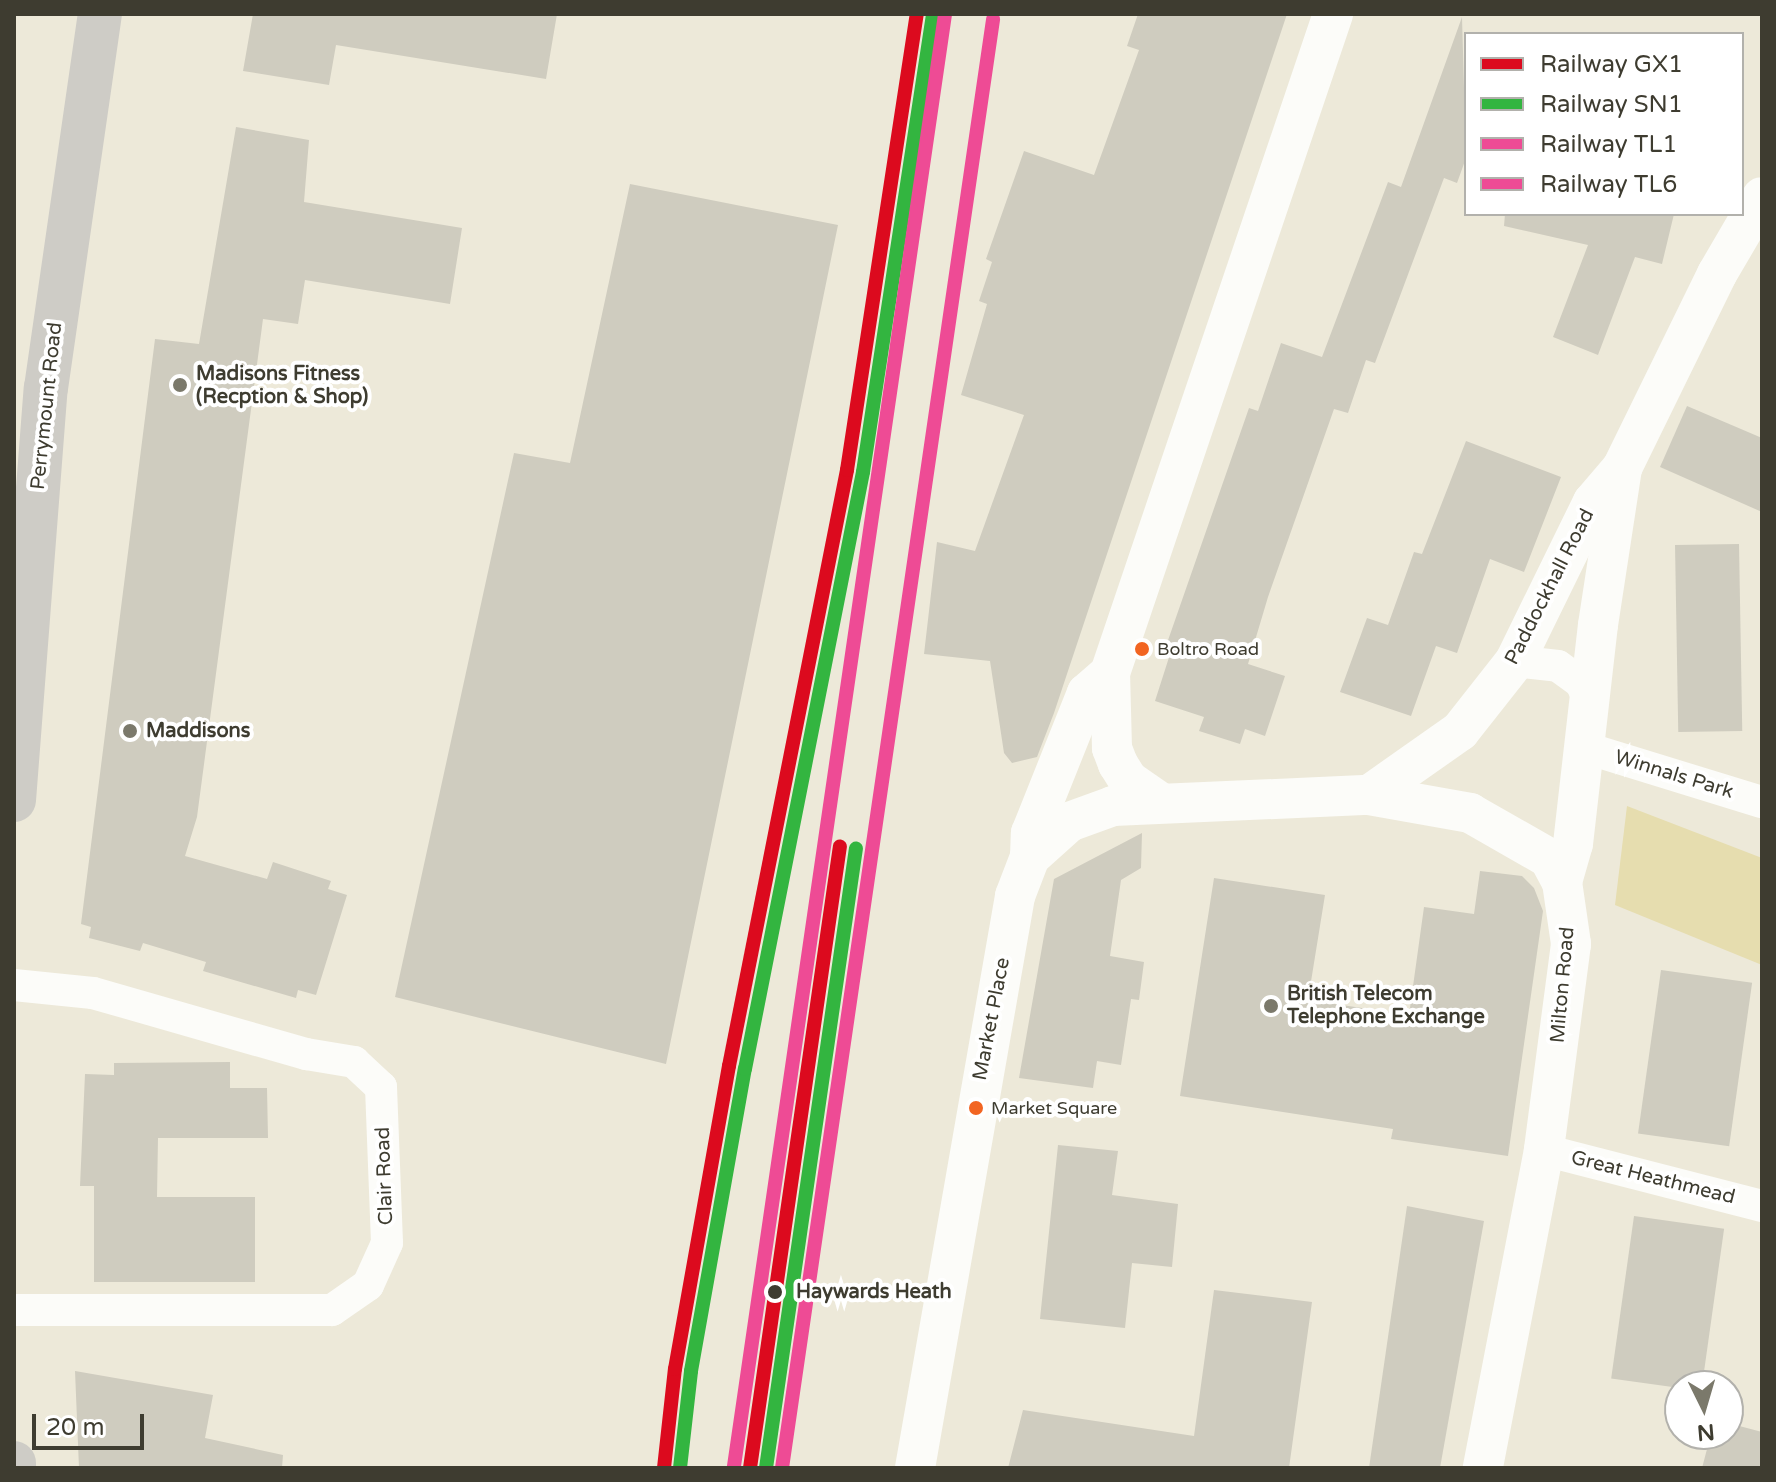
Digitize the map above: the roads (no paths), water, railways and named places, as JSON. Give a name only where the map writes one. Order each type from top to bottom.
[{"type":"main road","name":"Perrymount Road","points":[[14,800],[46,388],[100,14]]},
{"type":"street","points":[[1158,801],[1128,780],[1115,756],[1110,673],[1333,14]]},
{"type":"street","name":"Paddockhall Road","points":[[1369,795],[1460,731],[1515,661],[1593,502],[1622,468],[1752,237],[1762,197]]},
{"type":"street","name":"Paddockhall Road","points":[[1562,882],[1573,844],[1589,700],[1622,468]]},
{"type":"street","points":[[1515,661],[1558,666],[1581,683],[1589,700]]},
{"type":"street","points":[[1030,857],[1031,833],[1087,693],[1110,673]]},
{"type":"street","name":"Winnals Park","points":[[1586,748],[1762,802]]},
{"type":"street","name":"Milton Road","points":[[1030,857],[1087,812],[1158,801],[1369,795],[1470,813],[1528,842],[1549,858],[1562,882],[1571,944],[1544,1150],[1483,1468]]},
{"type":"street","name":"Market Place","points":[[921,1461],[1015,896],[1030,857]]},
{"type":"street","name":"Clair Road","points":[[14,985],[93,993],[306,1054],[354,1062],[381,1087],[387,1243],[368,1285],[332,1310],[14,1310]]},
{"type":"street","name":"Great Heathmead","points":[[1544,1150],[1762,1206]]},
{"type":"rail line","name":"GX1","points":[[664,1468],[675,1369],[729,1066],[847,470],[917,14]]},
{"type":"rail line","name":"TL1","points":[[734,1466],[945,14]]},
{"type":"rail line","name":"SN1","points":[[680,1468],[691,1371],[745,1069],[863,472],[933,16]]},
{"type":"rail line","name":"TL6","points":[[782,1468],[993,19]]},
{"type":"rail line","name":"GX1","points":[[750,1468],[840,846]]},
{"type":"rail line","name":"SN1","points":[[766,1468],[856,848]]},
{"type":"place","name":"Madisons Fitness (Recption & Shop)","points":[[180,385]]},
{"type":"place","name":"Boltro Road","points":[[1142,649]]},
{"type":"place","name":"Maddisons","points":[[130,731]]},
{"type":"place","name":"British Telecom Telephone Exchange","points":[[1271,1006]]},
{"type":"place","name":"Market Square","points":[[976,1108]]},
{"type":"place","name":"Haywards Heath","points":[[775,1292]]}]
